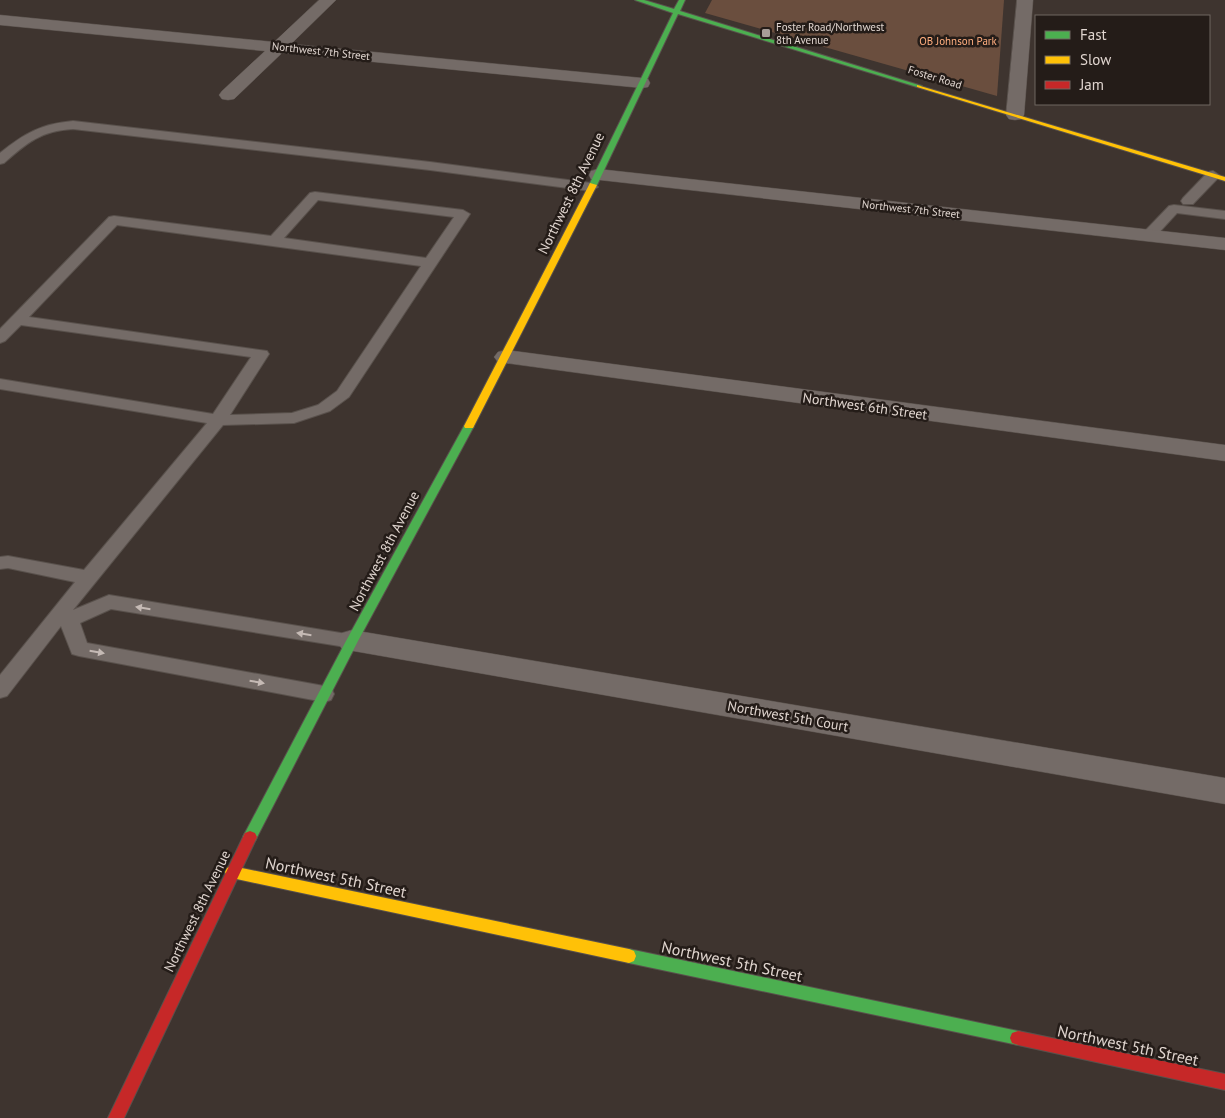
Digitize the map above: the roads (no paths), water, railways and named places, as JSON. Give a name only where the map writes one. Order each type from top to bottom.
[{"type":"street","points":[[228,95],[328,0]]},
{"type":"street","name":"Foster Road","points":[[638,0],[1219,177]]},
{"type":"street","name":"Northwest 8th Avenue","points":[[116,1118],[232,872],[324,694],[506,357],[682,0]]},
{"type":"street","points":[[1015,114],[1025,0]]},
{"type":"street","name":"Northwest 7th Street","points":[[0,20],[642,83]]},
{"type":"street","name":"Northwest 7th Street","points":[[594,181],[1225,244]]},
{"type":"street","name":"Northwest 6th Street","points":[[506,357],[1225,453]]},
{"type":"street","name":"Northwest 5th Court","points":[[352,642],[1225,791]]},
{"type":"street","name":"Northwest 5th Street","points":[[232,872],[1225,1082]]},
{"type":"lane","points":[[0,160],[38,130],[73,125],[430,166],[594,181]]},
{"type":"lane","points":[[1188,201],[1219,177]]},
{"type":"lane","points":[[0,384],[218,420],[294,418],[324,408],[343,394],[463,214],[315,196],[274,241]]},
{"type":"lane","points":[[1149,235],[1174,209],[1225,215]]},
{"type":"lane","points":[[0,338],[114,220],[430,263]]},
{"type":"lane","points":[[0,690],[7,670],[63,619],[88,578],[218,420],[261,354],[18,320]]},
{"type":"lane","points":[[0,563],[8,562],[88,578]]},
{"type":"lane","points":[[63,619],[109,602],[352,642]]},
{"type":"lane","points":[[63,619],[79,649],[324,694]]},
{"type":"place","name":"Foster Road/Northwest 8th Avenue","points":[[766,33]]},
{"type":"park label","name":"OB Johnson Park","points":[[958,41]]}]
